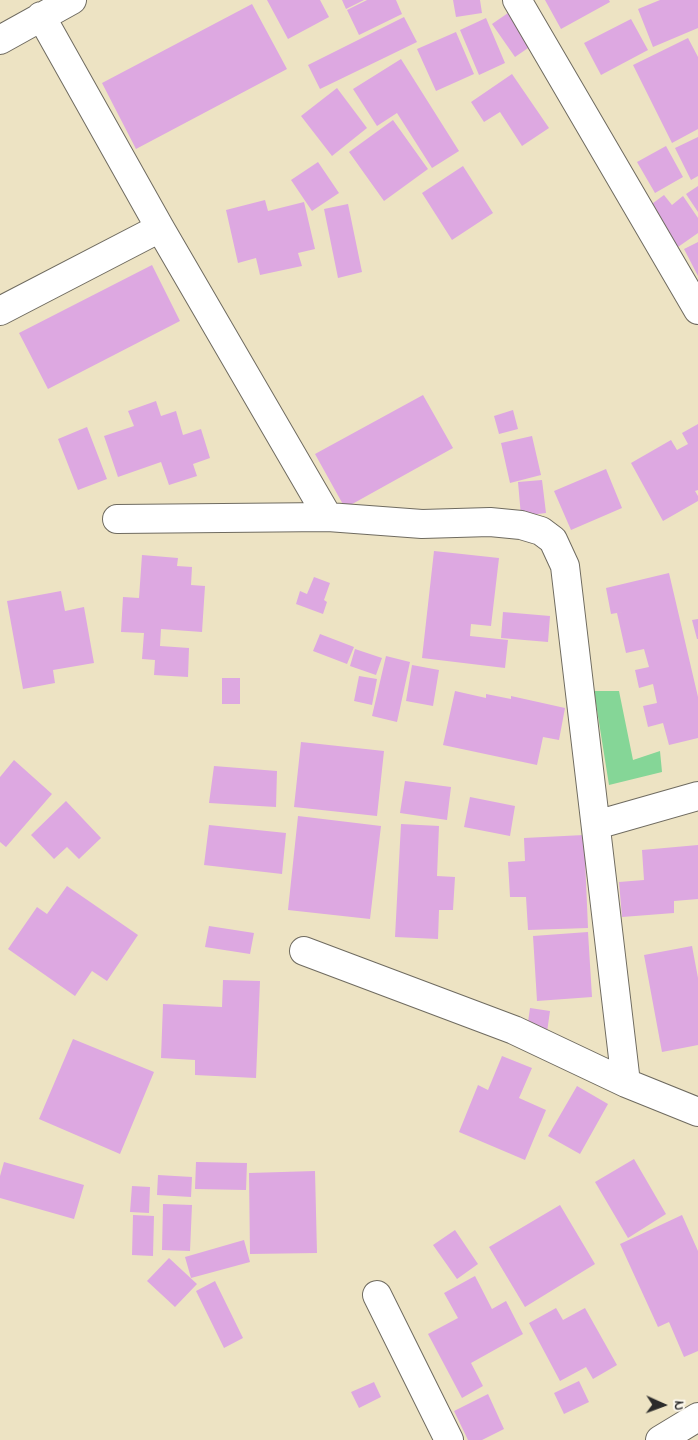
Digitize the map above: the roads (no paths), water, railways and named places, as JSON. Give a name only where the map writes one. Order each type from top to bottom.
[{"type":"street","points":[[0,40],[72,0]]},
{"type":"street","points":[[517,0],[698,310]]},
{"type":"street","points":[[41,16],[160,228],[328,517]]},
{"type":"street","points":[[0,311],[160,228]]},
{"type":"street","points":[[117,519],[328,517],[422,524],[490,522],[521,525],[541,531],[553,540],[565,566],[626,1083]]},
{"type":"street","points":[[596,825],[698,796]]},
{"type":"street","points":[[304,951],[514,1030],[626,1083],[698,1112]]},
{"type":"street","points":[[377,1295],[449,1440]]},
{"type":"street","points":[[660,1440],[698,1417]]}]
